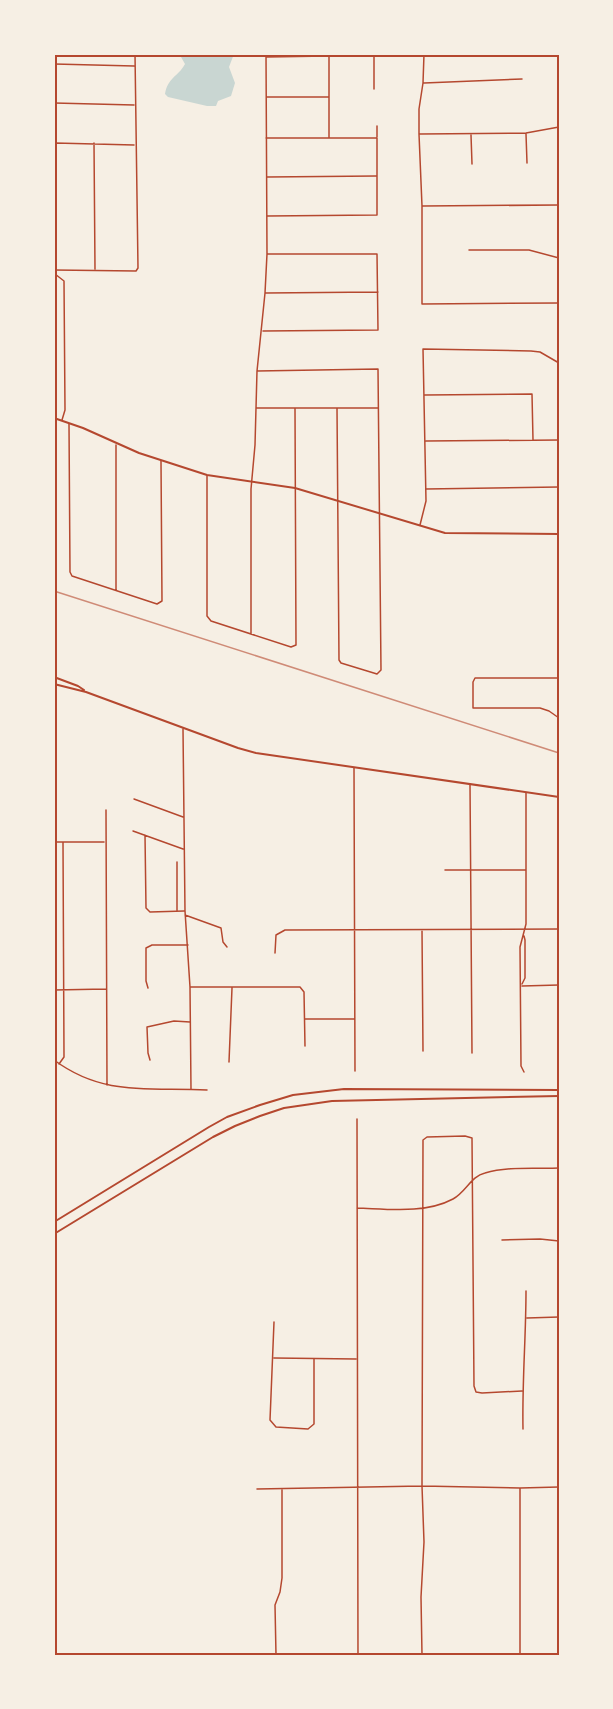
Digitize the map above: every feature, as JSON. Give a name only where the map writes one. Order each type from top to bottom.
[{"type":"main road","points":[[54,418],[161,460],[207,475],[295,488],[445,533],[559,534]]},
{"type":"main road","points":[[54,677],[78,686],[86,692]]},
{"type":"main road","points":[[54,684],[86,692],[256,753],[559,797]]},
{"type":"main road","points":[[54,1222],[227,1117],[293,1095],[326,1090],[375,1089],[559,1090]]},
{"type":"main road","points":[[54,1234],[205,1141],[235,1126],[284,1108],[343,1100],[559,1096]]},
{"type":"street","points":[[55,270],[136,271],[138,268],[135,54]]},
{"type":"street","points":[[374,54],[374,89]]},
{"type":"street","points":[[424,54],[419,109],[422,304],[559,303]]},
{"type":"street","points":[[251,634],[255,408],[267,254],[266,55],[329,55],[329,138]]},
{"type":"street","points":[[54,64],[134,66]]},
{"type":"street","points":[[423,84],[522,79]]},
{"type":"street","points":[[266,97],[329,97]]},
{"type":"street","points":[[54,103],[135,105]]},
{"type":"street","points":[[266,216],[377,215],[377,126]]},
{"type":"street","points":[[419,134],[526,133],[559,127]]},
{"type":"street","points":[[471,133],[472,164]]},
{"type":"street","points":[[526,133],[527,163]]},
{"type":"street","points":[[266,138],[377,138]]},
{"type":"street","points":[[61,421],[64,410],[64,281],[55,273],[54,142],[135,145]]},
{"type":"street","points":[[94,144],[95,270]]},
{"type":"street","points":[[266,177],[377,176]]},
{"type":"street","points":[[422,206],[559,206]]},
{"type":"street","points":[[469,250],[529,250],[559,258]]},
{"type":"street","points":[[261,331],[378,330],[377,254],[267,254]]},
{"type":"street","points":[[265,293],[378,292]]},
{"type":"street","points":[[420,526],[426,501],[423,350],[531,351],[540,352],[559,363]]},
{"type":"street","points":[[257,371],[378,369],[381,670],[377,674],[341,663],[339,660],[337,408]]},
{"type":"street","points":[[424,395],[532,394],[533,440]]},
{"type":"street","points":[[255,408],[379,408]]},
{"type":"street","points":[[207,475],[207,616],[211,621],[291,647],[296,645],[295,409]]},
{"type":"street","points":[[69,423],[70,572],[72,576],[157,604],[162,601],[161,460]]},
{"type":"street","points":[[425,441],[559,440]]},
{"type":"street","points":[[116,443],[116,591]]},
{"type":"street","points":[[425,489],[559,487]]},
{"type":"street","points":[[559,678],[475,678],[473,682],[474,708],[544,709],[559,718]]},
{"type":"street","points":[[183,728],[185,913],[190,987],[190,1089]]},
{"type":"street","points":[[354,767],[355,1071]]},
{"type":"street","points":[[470,784],[472,1053]]},
{"type":"street","points":[[524,1072],[521,1066],[520,947],[525,929],[526,792]]},
{"type":"street","points":[[134,799],[184,817]]},
{"type":"street","points":[[106,810],[107,1085]]},
{"type":"street","points":[[133,831],[184,849]]},
{"type":"street","points":[[145,835],[146,908],[150,912],[185,913],[221,928],[226,947]]},
{"type":"street","points":[[54,842],[106,842]]},
{"type":"street","points":[[59,1064],[64,1057],[63,842]]},
{"type":"street","points":[[177,862],[177,911]]},
{"type":"street","points":[[445,870],[526,870]]},
{"type":"street","points":[[276,953],[276,935],[285,930],[559,929]]},
{"type":"street","points":[[422,930],[423,1051]]},
{"type":"street","points":[[521,986],[525,978],[523,935]]},
{"type":"street","points":[[148,988],[146,948],[152,945],[188,945]]},
{"type":"street","points":[[521,986],[559,985]]},
{"type":"street","points":[[190,987],[300,987],[304,992],[305,1046]]},
{"type":"street","points":[[230,1062],[232,987]]},
{"type":"street","points":[[54,990],[106,989]]},
{"type":"street","points":[[304,1019],[355,1019]]},
{"type":"street","points":[[150,1060],[147,1027],[174,1021],[190,1022]]},
{"type":"street","points":[[54,1060],[81,1076],[118,1088],[207,1090]]},
{"type":"street","points":[[357,1119],[358,1655]]},
{"type":"street","points":[[422,1655],[423,1140],[427,1137],[472,1138],[474,1386],[476,1392],[482,1394],[522,1391]]},
{"type":"street","points":[[357,1208],[423,1208],[455,1198],[482,1173],[499,1170],[559,1168]]},
{"type":"street","points":[[502,1240],[559,1241]]},
{"type":"street","points":[[523,1429],[522,1391],[526,1291]]},
{"type":"street","points":[[526,1317],[559,1317]]},
{"type":"street","points":[[274,1322],[270,1420],[276,1426],[308,1429],[314,1424],[314,1359]]},
{"type":"street","points":[[273,1358],[357,1359]]},
{"type":"street","points":[[257,1489],[422,1486],[559,1487]]},
{"type":"street","points":[[276,1655],[275,1605],[282,1578],[282,1488]]},
{"type":"street","points":[[520,1488],[520,1655]]},
{"type":"street","points":[[287,1655],[559,1654]]},
{"type":"shaded area","points":[[172,54],[234,54],[229,67],[235,83],[231,96],[218,101],[216,106],[168,97],[165,94],[168,84],[185,64],[181,57]]},
{"type":"railway","points":[[54,591],[559,753]]}]
